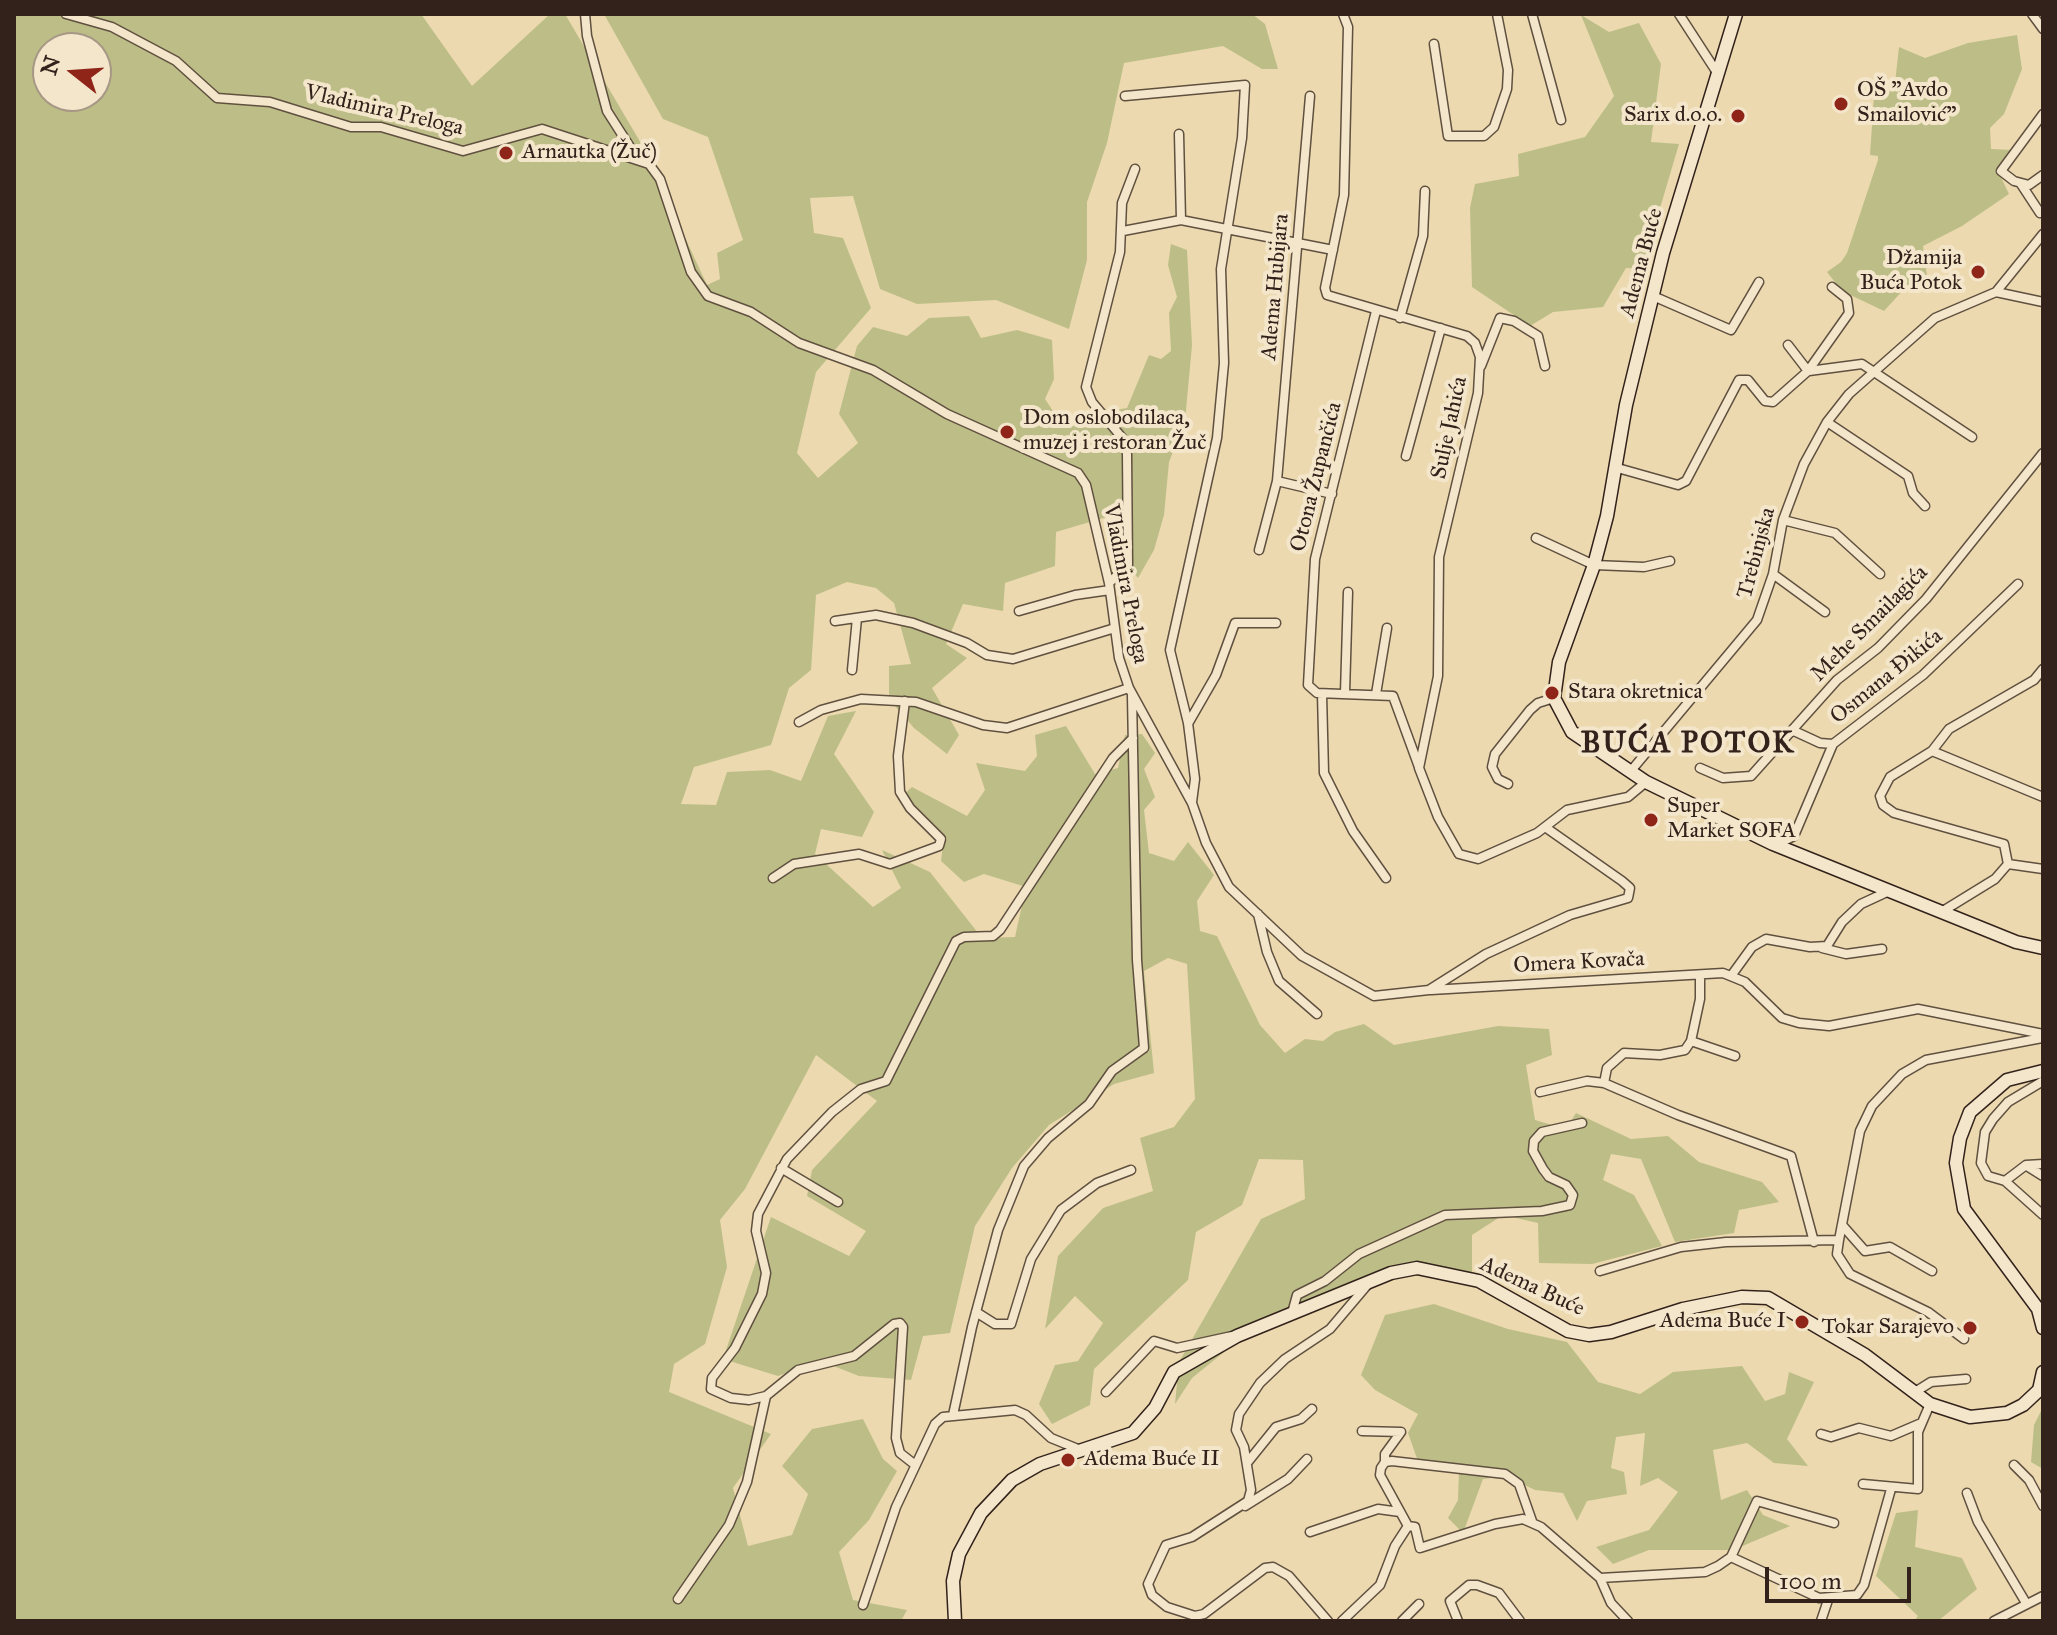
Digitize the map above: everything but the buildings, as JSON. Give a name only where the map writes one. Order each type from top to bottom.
[{"type":"street","name":"Vladimira Preloga","points":[[66,14],[112,27],[176,61],[217,98],[270,102],[351,127],[381,127],[455,150],[479,147],[542,129],[649,164],[660,179],[691,272],[708,296],[751,312],[799,343],[873,370],[947,414],[1078,473],[1086,485],[1110,586],[1119,658],[1130,691],[1192,803],[1218,869],[1229,887],[1302,956],[1374,996],[1429,990],[1486,954],[1570,915],[1628,898],[1630,888],[1622,881],[1545,827]]},
{"type":"street","points":[[585,14],[587,36],[607,111],[637,159]]},
{"type":"street","name":"Sulje Jahića","points":[[1343,14],[1348,27],[1344,195],[1325,288],[1327,295],[1467,336],[1475,343],[1481,366],[1439,557],[1438,676],[1419,768]]},
{"type":"street","points":[[1434,44],[1448,136],[1484,136],[1494,127],[1507,89],[1508,70],[1497,14]]},
{"type":"street","points":[[1532,14],[1561,120]]},
{"type":"street","points":[[1679,14],[1716,71]]},
{"type":"street","name":"Adema Buće","points":[[1554,698],[1559,662],[1594,565],[1607,516],[1614,467],[1653,296],[1716,71],[1736,14]]},
{"type":"street","points":[[2032,14],[2043,29]]},
{"type":"street","points":[[1125,96],[1245,85],[1242,138],[1221,269],[1224,363],[1217,438],[1170,650],[1188,723],[1195,779],[1192,803]]},
{"type":"street","name":"Adema Hubijara","points":[[1259,550],[1277,481],[1310,96]]},
{"type":"street","points":[[2043,114],[2003,164],[2004,176],[2021,184],[2029,185],[2043,175]]},
{"type":"street","points":[[1179,134],[1181,220]]},
{"type":"street","points":[[1019,611],[1110,586],[1128,565],[1127,454],[1124,440],[1092,402],[1086,387],[1123,231],[1122,203],[1135,169]]},
{"type":"street","points":[[2021,184],[2040,213]]},
{"type":"street","points":[[1400,318],[1423,236],[1425,191]]},
{"type":"street","points":[[1123,231],[1181,220],[1297,246],[1333,250]]},
{"type":"street","name":"Trebinjska","points":[[1630,772],[1757,620],[1773,574],[1783,520],[1804,464],[1827,422],[1849,394],[1935,318],[1996,292],[2043,234]]},
{"type":"street","points":[[1653,296],[1731,330],[1759,282]]},
{"type":"street","points":[[1614,467],[1678,485],[1686,481],[1739,380],[1748,380],[1765,401],[1773,402],[1808,371],[1849,313],[1847,299],[1832,287]]},
{"type":"street","points":[[1996,292],[2043,302]]},
{"type":"street","name":"Otona Župančića","points":[[1376,311],[1313,570],[1308,685],[1313,692],[1322,694],[1324,773],[1353,831],[1386,878]]},
{"type":"street","points":[[1481,366],[1500,318],[1514,321],[1538,336],[1545,366]]},
{"type":"street","points":[[1406,456],[1441,328]]},
{"type":"street","points":[[1788,345],[1808,371]]},
{"type":"street","points":[[1808,371],[1855,362],[1972,437]]},
{"type":"street","points":[[1827,422],[1908,476],[1913,493],[1925,506]]},
{"type":"street","name":"Mehe Smailagića","points":[[1700,768],[1723,778],[1751,776],[1837,680],[1878,648],[1926,599],[2043,453]]},
{"type":"street","points":[[1277,481],[1332,494]]},
{"type":"street","points":[[1783,520],[1835,533],[1880,574]]},
{"type":"street","points":[[1536,538],[1594,565],[1644,567],[1670,561]]},
{"type":"street","points":[[1773,574],[1825,612]]},
{"type":"street","name":"Osmana Đikića","points":[[1773,844],[1794,836],[1833,744],[1923,675],[2018,584]]},
{"type":"street","points":[[1345,693],[1348,592]]},
{"type":"street","points":[[835,621],[876,615],[913,623],[967,643],[987,655],[1013,659],[1115,628]]},
{"type":"street","points":[[852,670],[857,618]]},
{"type":"street","points":[[1188,723],[1216,675],[1235,623],[1276,623]]},
{"type":"street","points":[[1376,694],[1387,628]]},
{"type":"street","points":[[2008,864],[2004,844],[1894,813],[1883,805],[1882,786],[1890,777],[1932,751],[1956,725],[2034,680],[2043,669]]},
{"type":"street","points":[[799,722],[821,710],[861,699],[905,701],[1007,728],[1130,691],[1137,960],[1144,1048],[1112,1071],[1089,1104],[1048,1138],[1024,1166],[1005,1209],[976,1312],[953,1415]]},
{"type":"street","points":[[1322,694],[1376,694],[1398,700],[1438,817],[1463,858],[1489,856],[1545,827],[1567,810],[1628,797],[1646,782]]},
{"type":"street","points":[[1508,784],[1498,779],[1492,767],[1495,754],[1530,710],[1538,703],[1554,698],[1572,732],[1646,782],[1773,844],[2016,942],[2043,948]]},
{"type":"street","points":[[773,878],[794,864],[853,854],[894,863],[939,846],[941,839],[910,808],[900,792],[898,756],[905,701]]},
{"type":"street","points":[[1794,731],[1820,743],[1833,744]]},
{"type":"street","points":[[914,1464],[900,1453],[896,1438],[903,1327],[900,1323],[854,1356],[798,1370],[766,1396],[749,1400],[731,1398],[711,1389],[712,1378],[735,1348],[762,1294],[766,1273],[756,1231],[758,1214],[781,1168],[832,1112],[861,1089],[886,1081],[956,941],[964,937],[993,936],[1000,930],[1100,776],[1133,738]]},
{"type":"street","points":[[1932,751],[2043,797]]},
{"type":"street","points":[[2008,864],[2043,869]]},
{"type":"street","points":[[1943,911],[1995,879],[2008,864]]},
{"type":"street","points":[[1821,947],[1831,942],[1842,922],[1861,904],[1890,891]]},
{"type":"street","points":[[1258,914],[1267,952],[1279,981],[1317,1014]]},
{"type":"street","points":[[1882,949],[1846,954],[1766,939],[1752,947],[1731,976],[1745,982],[1782,1018],[1799,1023],[1829,1026],[1918,1009],[2043,1036]]},
{"type":"street","points":[[1604,1083],[1607,1068],[1624,1053],[1673,1054],[1685,1050],[1691,1041],[1700,999],[1700,975]]},
{"type":"street","name":"Omera Kovača","points":[[1429,990],[1700,975],[1731,976]]},
{"type":"street","points":[[1964,1339],[1928,1312],[1850,1274],[1837,1254],[1860,1131],[1872,1106],[1902,1074],[1926,1060],[2043,1036]]},
{"type":"street","points":[[1691,1041],[1735,1056]]},
{"type":"street","points":[[2043,1071],[2007,1080],[1970,1112],[1956,1163],[1964,1209],[2038,1309],[2043,1328]]},
{"type":"street","points":[[1540,1092],[1587,1081],[1604,1083],[1666,1110],[1791,1156],[1814,1242]]},
{"type":"street","points":[[2043,1081],[2008,1102],[1985,1132],[1981,1163],[1988,1176],[2005,1181],[2043,1215]]},
{"type":"street","points":[[1292,1313],[1297,1295],[1325,1281],[1359,1254],[1445,1215],[1542,1211],[1570,1205],[1573,1195],[1566,1185],[1549,1177],[1543,1169],[1533,1151],[1534,1141],[1542,1132],[1582,1123]]},
{"type":"street","points":[[2005,1181],[2026,1165],[2043,1164]]},
{"type":"street","points":[[2026,1165],[2043,1176]]},
{"type":"street","points":[[781,1168],[838,1202]]},
{"type":"street","points":[[976,1312],[995,1324],[1011,1324],[1031,1259],[1061,1210],[1097,1183],[1131,1170]]},
{"type":"street","points":[[1842,1225],[1865,1251],[1871,1253],[1890,1247],[1932,1271]]},
{"type":"street","points":[[1600,1271],[1681,1247],[1726,1242],[1839,1240]]},
{"type":"street","name":"Adema Buće","points":[[955,1621],[953,1581],[959,1554],[981,1513],[1012,1480],[1078,1449],[1133,1433],[1155,1408],[1174,1372],[1237,1336],[1371,1279],[1417,1268],[1479,1281],[1568,1331],[1589,1335],[1611,1332],[1683,1309],[1742,1297],[1768,1298],[1865,1355],[1930,1404],[1950,1413],[1991,1417],[2023,1405],[2041,1392],[2043,1372]]},
{"type":"street","points":[[1241,1508],[1251,1490],[1247,1463],[1236,1430],[1239,1414],[1260,1383],[1285,1359],[1330,1329],[1364,1293],[1371,1279]]},
{"type":"street","name":"Adema Buće","points":[[1106,1392],[1154,1341],[1177,1348],[1237,1336]]},
{"type":"street","points":[[1915,1392],[1931,1382],[1966,1379]]},
{"type":"street","points":[[678,1599],[729,1525],[747,1482],[766,1396]]},
{"type":"street","points":[[1863,1484],[1891,1489],[1918,1489],[1919,1424],[1930,1404]]},
{"type":"street","points":[[1247,1463],[1276,1427],[1296,1422],[1312,1409]]},
{"type":"street","points":[[863,1605],[876,1559],[914,1464],[935,1424],[953,1415],[1015,1410],[1026,1415],[1051,1438],[1078,1449]]},
{"type":"street","points":[[1821,1434],[1831,1437],[1859,1428],[1891,1436],[1919,1424]]},
{"type":"street","points":[[1362,1431],[1401,1432],[1385,1454],[1380,1475],[1408,1526]]},
{"type":"street","points":[[1307,1459],[1279,1485],[1192,1537],[1166,1545],[1148,1584],[1152,1595],[1167,1607],[1195,1616],[1204,1614],[1265,1568],[1273,1567],[1289,1576],[1328,1621]]},
{"type":"street","points":[[1385,1462],[1505,1474],[1519,1484],[1532,1521],[1600,1578],[1611,1603],[1628,1621]]},
{"type":"street","points":[[2014,1465],[2029,1480],[2043,1506]]},
{"type":"street","points":[[1731,1557],[1807,1594],[1828,1600],[1861,1591],[1891,1489]]},
{"type":"street","points":[[1967,1493],[1978,1522],[2026,1603]]},
{"type":"street","points":[[1600,1578],[1705,1572],[1731,1557],[1757,1501],[1834,1523]]},
{"type":"street","points":[[1310,1532],[1378,1509],[1400,1512]]},
{"type":"street","points":[[1408,1526],[1415,1527],[1418,1546],[1426,1548],[1495,1524],[1532,1521]]},
{"type":"street","points":[[1342,1621],[1380,1585],[1395,1546],[1408,1526]]},
{"type":"street","points":[[1458,1621],[1450,1601],[1469,1585],[1499,1593],[1520,1621]]},
{"type":"street","points":[[1994,1621],[2006,1618],[2026,1603],[2043,1596]]},
{"type":"street","points":[[1821,1621],[1828,1600]]},
{"type":"street","points":[[1402,1621],[1419,1604]]},
{"type":"green space","points":[[14,14],[421,14],[472,86],[550,14],[565,14],[642,145],[707,285],[720,279],[717,253],[743,240],[708,137],[663,119],[604,14],[1252,14],[1265,24],[1278,69],[1262,69],[1223,46],[1124,63],[1107,143],[1087,202],[1087,260],[1069,329],[996,300],[917,304],[880,289],[853,196],[810,198],[814,233],[843,238],[871,308],[816,372],[797,453],[818,478],[858,443],[839,414],[857,346],[873,327],[907,336],[929,318],[969,316],[981,338],[1017,330],[1052,340],[1054,379],[1045,399],[1059,420],[1127,408],[1149,355],[1161,359],[1171,351],[1169,313],[1177,297],[1168,265],[1171,244],[1187,250],[1192,345],[1185,421],[1169,462],[1164,515],[1154,550],[1138,578],[1118,555],[1110,516],[1056,532],[1055,566],[1005,583],[1003,611],[963,604],[946,644],[967,658],[932,688],[959,735],[947,754],[914,728],[889,699],[889,666],[911,664],[894,603],[876,588],[847,582],[816,595],[811,670],[789,688],[771,745],[694,767],[681,804],[716,805],[727,772],[770,770],[801,781],[828,716],[856,711],[834,754],[874,812],[862,837],[821,829],[815,854],[873,907],[901,888],[882,850],[930,872],[982,938],[1015,937],[1026,887],[984,874],[964,882],[941,861],[944,835],[904,794],[912,787],[967,816],[985,790],[976,763],[1025,771],[1037,756],[1035,735],[1066,726],[1095,774],[1118,768],[1125,735],[1142,734],[1155,753],[1144,769],[1155,797],[1144,810],[1149,853],[1174,861],[1188,842],[1214,875],[1197,901],[1200,931],[1217,936],[1260,1025],[1285,1053],[1305,1039],[1323,1041],[1335,1032],[1364,1024],[1394,1045],[1498,1026],[1549,1029],[1552,1055],[1526,1065],[1535,1120],[1566,1129],[1576,1113],[1631,1139],[1668,1136],[1699,1162],[1762,1182],[1779,1202],[1739,1210],[1734,1233],[1675,1242],[1641,1159],[1611,1154],[1603,1180],[1634,1195],[1662,1246],[1592,1264],[1539,1263],[1538,1223],[1503,1215],[1472,1235],[1472,1276],[1440,1266],[1377,1272],[1270,1315],[1192,1378],[1175,1404],[1179,1362],[1261,1219],[1305,1199],[1303,1160],[1259,1159],[1242,1205],[1196,1232],[1188,1280],[1094,1369],[1090,1405],[1052,1424],[1039,1404],[1055,1365],[1078,1361],[1103,1323],[1075,1296],[1045,1329],[1058,1256],[1103,1208],[1153,1191],[1140,1138],[1174,1127],[1195,1099],[1187,964],[1168,958],[1144,971],[1154,1073],[1114,1084],[1049,1125],[1012,1168],[975,1226],[950,1333],[923,1336],[911,1380],[859,1376],[821,1361],[778,1376],[723,1359],[771,1217],[849,1256],[866,1231],[807,1196],[812,1170],[877,1101],[816,1055],[745,1189],[720,1220],[727,1267],[705,1344],[674,1364],[669,1392],[771,1434],[733,1488],[748,1546],[792,1535],[808,1494],[782,1466],[812,1429],[863,1419],[883,1459],[897,1471],[869,1520],[839,1552],[853,1600],[907,1610],[901,1621],[14,1621]]},
{"type":"green space","points":[[1581,15],[1609,32],[1639,23],[1661,64],[1651,142],[1679,144],[1642,269],[1626,268],[1603,307],[1553,312],[1530,326],[1472,287],[1470,208],[1475,184],[1519,176],[1518,154],[1585,137],[1614,96]]},
{"type":"green space","points":[[2017,35],[2022,69],[2004,114],[1990,128],[1991,149],[2014,150],[1998,171],[2009,194],[1962,226],[1923,246],[1927,276],[1905,288],[1884,311],[1842,291],[1827,272],[1847,253],[1878,160],[1878,156],[1870,155],[1874,96],[1895,83],[1899,47],[1925,58],[1968,43]]},
{"type":"green space","points":[[1434,1304],[1508,1329],[1567,1342],[1598,1382],[1640,1394],[1673,1372],[1742,1366],[1765,1401],[1785,1394],[1789,1372],[1814,1382],[1787,1439],[1808,1466],[1774,1463],[1747,1443],[1713,1450],[1721,1500],[1747,1490],[1763,1515],[1790,1526],[1733,1550],[1649,1550],[1613,1564],[1596,1547],[1649,1530],[1678,1492],[1658,1478],[1640,1486],[1645,1433],[1616,1437],[1611,1468],[1624,1472],[1627,1494],[1587,1501],[1577,1521],[1563,1493],[1535,1490],[1506,1476],[1483,1479],[1463,1533],[1448,1518],[1458,1500],[1459,1471],[1420,1467],[1408,1433],[1418,1414],[1375,1390],[1361,1375],[1385,1315]]},
{"type":"green space","points":[[2043,1407],[2043,1469],[2031,1462],[2034,1425]]},
{"type":"green space","points":[[1918,1510],[1915,1547],[1962,1558],[1977,1589],[1938,1621],[1914,1621],[1918,1616],[1876,1576],[1896,1513]]},
{"type":"place","name":"OŠ \"Avdo Smailović\"","points":[[1841,104]]},
{"type":"place","name":"Sarix d.o.o.","points":[[1738,116]]},
{"type":"place","name":"Arnautka (Žuč)","points":[[506,153]]},
{"type":"place","name":"Džamija Buća Potok","points":[[1978,272]]},
{"type":"place","name":"Dom oslobodilaca, muzej i restoran Žuč","points":[[1007,432]]},
{"type":"place","name":"Stara okretnica","points":[[1552,693]]},
{"type":"place","name":"Super Market SOFA","points":[[1651,820]]},
{"type":"place","name":"Adema Buće I","points":[[1802,1322]]},
{"type":"place","name":"Tokar Sarajevo","points":[[1970,1328]]},
{"type":"place","name":"Adema Buće II","points":[[1068,1460]]},
{"type":"district","name":"BUĆA POTOK","points":[[1688,745]]}]
